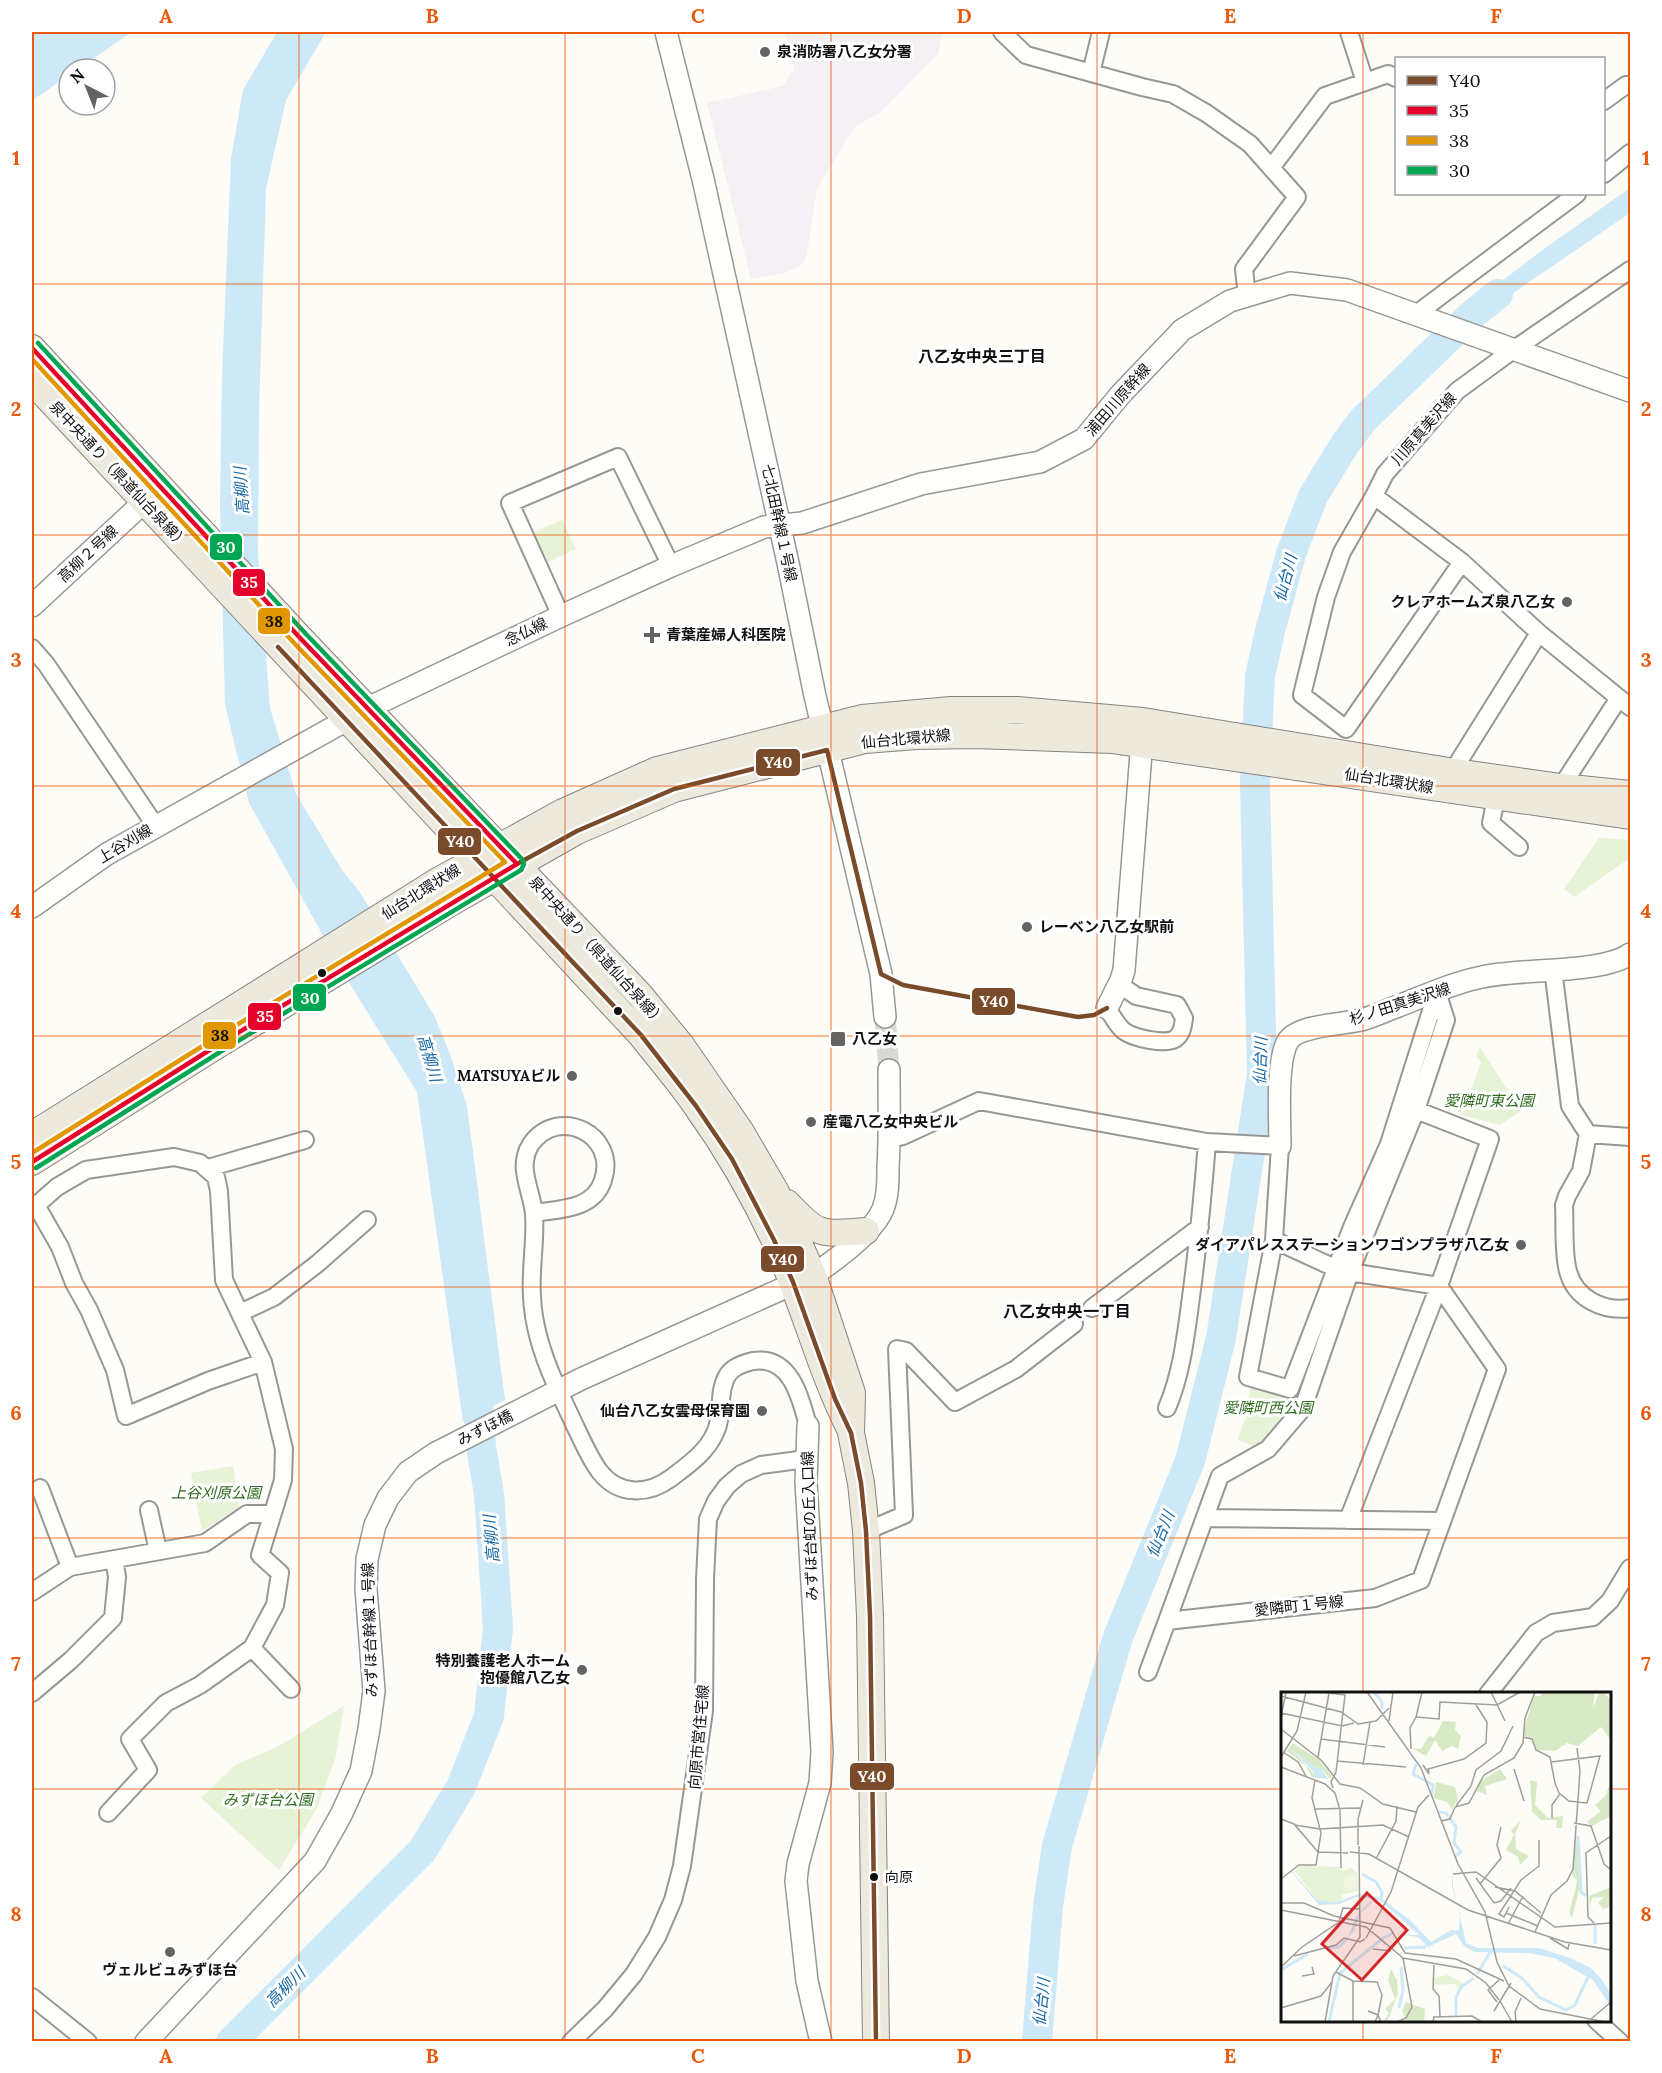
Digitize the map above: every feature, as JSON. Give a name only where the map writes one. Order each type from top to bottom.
[{"type":"main road","name":"泉中央通り（県道仙台泉線）","points":[[32,348],[278,615],[476,858],[641,1035],[696,1106],[732,1159],[774,1240],[803,1278]]},
{"type":"main road","name":"泉中央通り（県道仙台泉線）","points":[[32,381],[278,647],[357,714],[499,846],[640,995],[681,1045],[741,1132],[776,1192],[803,1278]]},
{"type":"main road","name":"仙台北環状線","points":[[32,1136],[326,966],[395,938],[494,877],[577,831],[674,789],[825,739],[862,718],[951,710],[1017,710],[1142,733],[1282,754],[1496,798],[1630,816]]},
{"type":"main road","name":"仙台北環状線","points":[[32,1162],[216,1046],[326,966],[379,918],[476,858],[600,794],[657,770],[825,739]]},
{"type":"main road","name":"仙台北環状線","points":[[1282,754],[1455,772],[1561,788],[1630,794]]},
{"type":"main road","points":[[776,1192],[805,1223],[817,1230],[828,1234],[866,1231]]},
{"type":"main road","points":[[803,1278],[852,1393],[851,1432],[861,1483],[866,1531],[870,1616],[876,2042]]},
{"type":"street","name":"七北田幹線１号線","points":[[666,32],[703,179],[772,527],[881,974],[885,1017]]},
{"type":"street","points":[[1002,32],[1026,55],[1173,94],[1206,113],[1250,144],[1297,197],[1244,269],[1247,296]]},
{"type":"street","points":[[1091,73],[1101,32]]},
{"type":"street","points":[[1349,32],[1365,82]]},
{"type":"street","points":[[1271,168],[1325,96],[1388,74],[1395,78]]},
{"type":"street","points":[[1605,100],[1626,85],[1630,85]]},
{"type":"street","points":[[1605,173],[1630,153]]},
{"type":"street","points":[[1418,316],[1575,195]]},
{"type":"street","name":"川原真美沢線","points":[[1462,562],[1346,729],[1302,695],[1326,597],[1341,552],[1385,474],[1457,391],[1507,348],[1630,270]]},
{"type":"street","name":"浦田川原幹線","points":[[772,527],[802,523],[921,484],[1040,462],[1084,439],[1120,394],[1182,330],[1230,301],[1290,283],[1347,290],[1507,348]]},
{"type":"street","points":[[1507,348],[1630,391]]},
{"type":"street","points":[[561,616],[510,503],[618,457],[671,566]]},
{"type":"street","points":[[1374,496],[1462,562],[1539,633],[1625,703],[1561,788]]},
{"type":"street","name":"高柳２号線","points":[[32,606],[144,502]]},
{"type":"street","name":"念仏線","points":[[293,749],[357,714],[561,616],[671,566],[772,527]]},
{"type":"street","points":[[1455,772],[1459,761],[1539,633]]},
{"type":"street","points":[[32,648],[46,664],[156,825]]},
{"type":"street","points":[[1119,984],[1136,996],[1177,1005],[1184,1018],[1181,1032],[1168,1042],[1134,1037],[1123,1030],[1107,1008],[1124,970],[1142,733]]},
{"type":"street","name":"上谷刈線","points":[[32,907],[107,854],[293,749]]},
{"type":"street","points":[[1496,798],[1491,823],[1519,847]]},
{"type":"street","name":"杉ノ田真美沢線","points":[[1274,1145],[1283,1057],[1288,1041],[1294,1034],[1363,1020],[1481,977],[1587,966],[1618,960],[1630,954]]},
{"type":"street","points":[[1553,969],[1570,1106],[1588,1134],[1581,1171],[1564,1205],[1568,1270],[1579,1292],[1588,1300],[1600,1307],[1619,1310],[1630,1308]]},
{"type":"street","points":[[890,1138],[903,1136],[979,1101],[1212,1142],[1274,1145],[1274,1240],[1248,1377],[1290,1389],[1416,1110],[1446,1020],[1437,992]]},
{"type":"street","points":[[1148,1672],[1220,1476],[1268,1449],[1303,1408],[1343,1270],[1389,1144],[1437,992]]},
{"type":"street","points":[[559,1391],[580,1379],[803,1278],[838,1258],[866,1231],[882,1211],[887,1197],[890,1138],[889,1070]]},
{"type":"street","points":[[1348,1520],[1439,1286],[1490,1139],[1416,1110]]},
{"type":"street","points":[[571,1126],[588,1133],[603,1151],[606,1163],[605,1174],[597,1192],[583,1204],[534,1213],[524,1164],[531,1145],[545,1131],[554,1128],[571,1126]]},
{"type":"street","points":[[1588,1134],[1630,1137]]},
{"type":"street","points":[[208,1168],[305,1140]]},
{"type":"street","points":[[1167,1408],[1184,1351],[1212,1142]]},
{"type":"street","points":[[108,1813],[148,1770],[130,1739],[166,1703],[200,1685],[252,1648],[274,1605],[280,1573],[260,1555],[283,1480],[284,1449],[263,1362],[224,1280],[219,1191],[216,1177],[208,1168],[200,1163],[174,1157],[86,1170],[57,1187],[34,1207],[60,1247],[74,1283],[89,1310],[115,1370],[126,1416],[208,1381],[263,1362]]},
{"type":"street","name":"みずほ台虹の丘入口線","points":[[534,1213],[532,1296],[534,1314],[549,1366],[589,1454],[600,1472],[621,1488],[636,1492],[659,1488],[705,1450],[716,1432],[722,1412],[722,1391],[726,1378],[734,1368],[745,1362],[759,1360],[772,1363],[783,1369],[795,1383],[808,1426],[806,1459],[822,1752],[820,1783],[798,1864],[796,1881],[807,1981],[821,2042]]},
{"type":"street","points":[[240,1313],[274,1297],[368,1220]]},
{"type":"street","points":[[1092,1308],[1200,1227]]},
{"type":"street","points":[[1274,1240],[1343,1270],[1439,1286]]},
{"type":"street","name":"愛隣町１号線","points":[[1167,1621],[1375,1598],[1421,1580],[1497,1369],[1439,1286]]},
{"type":"street","points":[[866,1531],[904,1515],[897,1349],[906,1351],[955,1402],[1016,1370],[1074,1324]]},
{"type":"street","name":"みずほ橋","points":[[436,1454],[559,1391]]},
{"type":"street","name":"みずほ台幹線１号線","points":[[146,2042],[315,1861],[341,1815],[361,1771],[374,1691],[366,1589],[370,1544],[375,1525],[387,1498],[408,1472],[436,1454]]},
{"type":"street","name":"向原市営住宅線","points":[[571,2042],[605,2009],[634,1974],[657,1937],[673,1900],[682,1866],[704,1711],[708,1519],[716,1501],[727,1486],[741,1474],[761,1465],[806,1459]]},
{"type":"street","points":[[40,1488],[70,1568]]},
{"type":"street","points":[[148,1510],[158,1551]]},
{"type":"street","points":[[32,1592],[70,1568],[205,1543],[247,1514],[272,1514]]},
{"type":"street","points":[[1205,1518],[1442,1521]]},
{"type":"street","points":[[32,1693],[71,1660],[113,1618],[117,1577],[114,1559]]},
{"type":"street","points":[[1490,1692],[1536,1633],[1553,1623],[1593,1617],[1610,1601],[1630,1568]]},
{"type":"street","points":[[252,1648],[291,1689]]},
{"type":"street","points":[[32,1997],[88,2042]]},
{"type":"street","points":[[1598,2022],[1620,2042]]},
{"type":"shaded area","points":[[785,32],[942,32],[938,54],[882,111],[855,127],[817,188],[806,260],[785,273],[751,279],[707,103],[783,86],[794,68]]},
{"type":"green space","points":[[562,520],[576,549],[546,563],[532,533]]},
{"type":"green space","points":[[1599,838],[1630,840],[1630,858],[1574,897],[1564,889]]},
{"type":"green space","name":"愛隣町東公園","points":[[1480,1047],[1521,1111],[1500,1125],[1462,1115],[1481,1062],[1476,1056]]},
{"type":"green space","name":"愛隣町西公園","points":[[1251,1382],[1296,1396],[1285,1418],[1257,1447],[1237,1440],[1246,1417]]},
{"type":"green space","name":"上谷刈原公園","points":[[233,1466],[239,1507],[202,1531],[191,1473]]},
{"type":"green space","name":"みずほ台公園","points":[[344,1706],[335,1760],[316,1810],[279,1870],[201,1798],[235,1765],[279,1746]]},
{"type":"water","points":[[32,32],[132,32],[96,57],[57,57],[57,83],[32,101]]},
{"type":"water","points":[[277,32],[326,32],[286,100],[266,189],[259,411],[258,553],[270,708],[296,794],[342,870],[359,891],[435,1017],[467,1106],[505,1400],[463,1422],[417,1092],[353,989],[249,803],[225,705],[220,504],[222,375],[231,159],[243,90]]},
{"type":"water","points":[[1630,188],[1630,213],[1503,300],[1475,324],[1455,317],[1541,251]]},
{"type":"waterway","name":"仙台川","points":[[1037,2042],[1048,1906],[1057,1846],[1118,1637],[1190,1461],[1221,1338],[1262,1074],[1255,783],[1260,676],[1270,631],[1291,554],[1313,496],[1345,444],[1363,420],[1473,314],[1498,294]]},
{"type":"waterway","name":"高柳川","points":[[231,2042],[422,1851],[461,1787],[489,1716],[498,1628],[489,1494],[481,1447],[476,1374]]},
{"type":"tunnel","points":[[885,1017],[889,1070]]},
{"type":"transit line","name":"30","points":[[36,1168],[220,1052],[521,870],[524,864],[522,859],[306,634],[38,343]]},
{"type":"transit line","name":"35","points":[[32,348],[301,639],[517,864],[216,1046],[32,1162]]},
{"type":"transit line","name":"38","points":[[32,359],[295,644],[505,862],[212,1040],[32,1153]]},
{"type":"transit line","name":"Y40","points":[[278,647],[641,1035],[696,1106],[732,1159],[793,1282],[835,1399],[851,1433],[861,1483],[870,1616],[876,2042]]},
{"type":"transit line","name":"Y40","points":[[517,864],[577,831],[674,789],[827,750],[881,974]]},
{"type":"transit line","name":"Y40","points":[[881,974],[903,985],[1078,1017],[1094,1015],[1107,1008]]},
{"type":"place","name":"泉消防署八乙女分署","points":[[765,52]]},
{"type":"place","name":"クレアホームズ泉八乙女","points":[[1567,602]]},
{"type":"place","name":"青葉産婦人科医院","points":[[652,635]]},
{"type":"place","name":"レーベン八乙女駅前","points":[[1027,927]]},
{"type":"place","name":"八乙女","points":[[838,1039]]},
{"type":"place","name":"MATSUYAビル","points":[[572,1076]]},
{"type":"place","name":"産電八乙女中央ビル","points":[[811,1122]]},
{"type":"place","name":"ダイアパレスステーションワゴンプラザ八乙女","points":[[1521,1245]]},
{"type":"place","name":"仙台八乙女雲母保育園","points":[[762,1411]]},
{"type":"place","name":"特別養護老人ホーム 抱優館八乙女","points":[[582,1670]]},
{"type":"place","name":"向原","points":[[874,1877]]},
{"type":"place","name":"ヴェルビュみずほ台","points":[[170,1952]]},
{"type":"district","name":"八乙女中央三丁目","points":[[982,356]]},
{"type":"district","name":"八乙女中央一丁目","points":[[1067,1311]]}]
